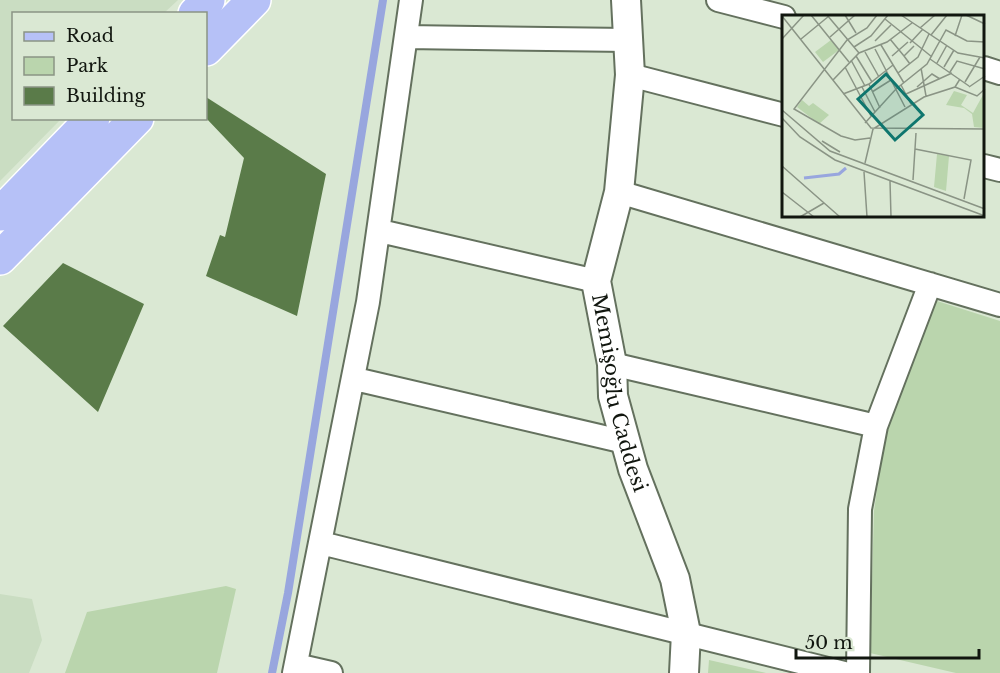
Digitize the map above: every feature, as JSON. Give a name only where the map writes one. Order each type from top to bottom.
[{"type":"main road","points":[[197,12],[208,0]]},
{"type":"main road","points":[[207,48],[254,0]]},
{"type":"main road","points":[[0,214],[91,120]]},
{"type":"main road","points":[[0,258],[135,120]]},
{"type":"street","points":[[330,673],[295,669],[355,379],[380,231],[411,0]]},
{"type":"street","name":"Memişoğlu Caddesi","points":[[626,0],[630,75],[619,192],[596,281],[612,364],[613,396],[626,442],[675,579],[686,633],[684,673]]},
{"type":"street","points":[[718,0],[782,16]]},
{"type":"street","points":[[406,36],[628,40]]},
{"type":"street","points":[[985,68],[1000,73]]},
{"type":"street","points":[[630,75],[782,114]]},
{"type":"street","points":[[985,166],[1000,170]]},
{"type":"street","points":[[619,192],[1000,305]]},
{"type":"street","points":[[380,231],[596,281]]},
{"type":"street","points":[[858,673],[860,509],[876,426],[930,284]]},
{"type":"street","points":[[612,364],[876,426]]},
{"type":"street","points":[[355,379],[626,442]]},
{"type":"street","points":[[321,543],[844,673]]},
{"type":"shaded area","points":[[0,0],[178,0],[165,12],[12,12],[12,120],[60,120],[0,181]]},
{"type":"shaded area","points":[[0,594],[32,599],[42,640],[29,673],[0,673]]},
{"type":"green space","points":[[937,301],[1000,321],[1000,673],[956,673],[870,653],[874,511],[886,427]]},
{"type":"green space","points":[[226,586],[236,589],[217,673],[65,673],[87,612]]},
{"type":"green space","points":[[709,660],[766,673],[708,673]]},
{"type":"building","points":[[207,98],[326,174],[297,316],[206,276],[220,235],[225,237],[244,158],[207,119]]},
{"type":"building","points":[[63,263],[144,304],[98,412],[3,326]]},
{"type":"waterway","points":[[272,673],[288,593],[383,0]]}]
